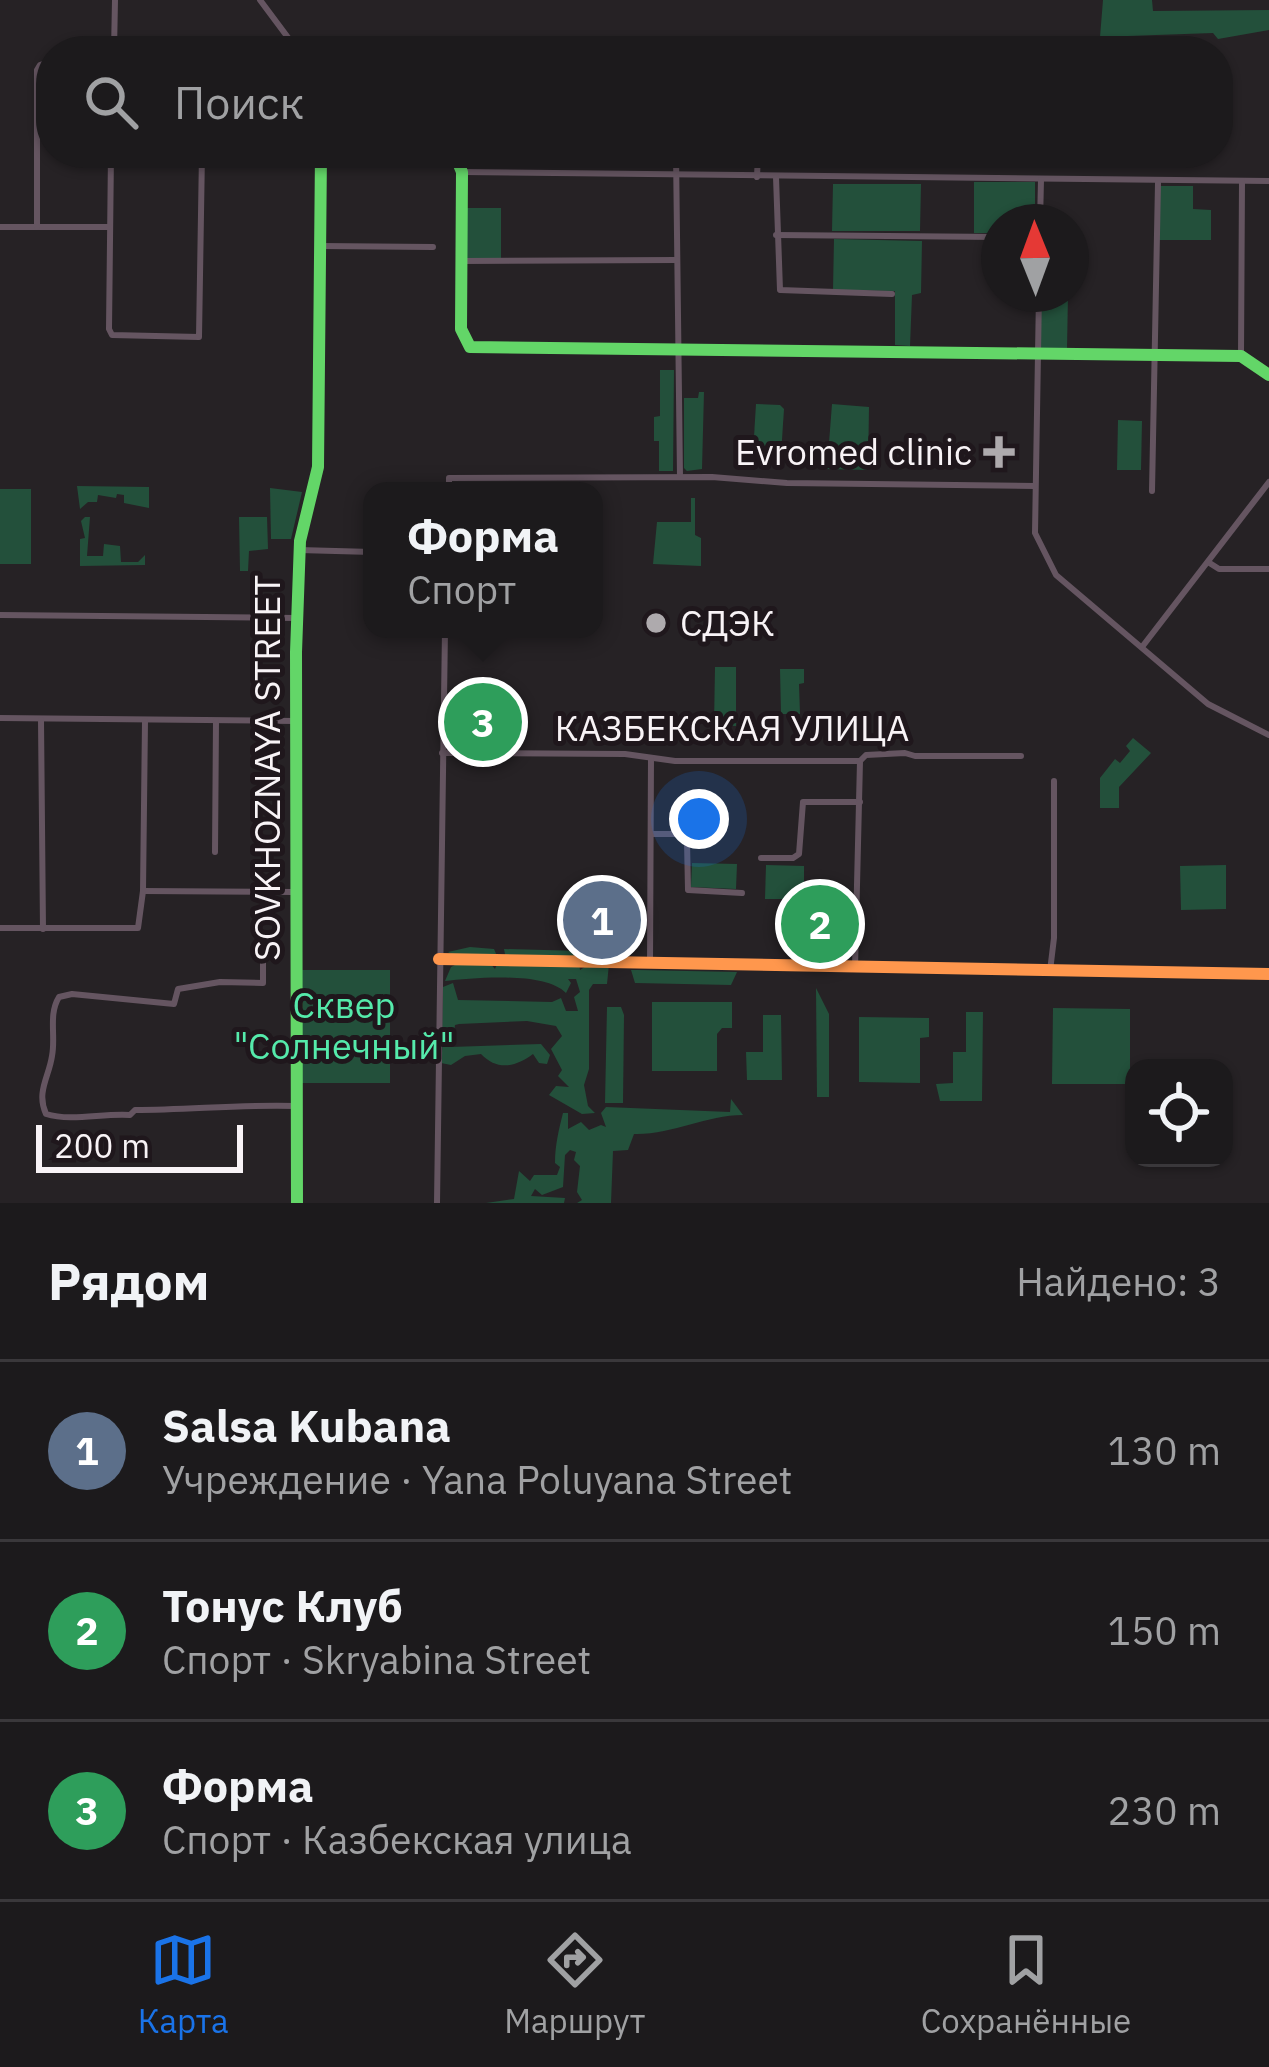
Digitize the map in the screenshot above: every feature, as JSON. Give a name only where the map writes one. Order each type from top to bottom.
[{"type":"street","points":[[114,36],[115,0]]},
{"type":"street","points":[[260,0],[287,36]]},
{"type":"street","points":[[37,168],[37,227]]},
{"type":"street","points":[[111,168],[112,335],[200,338],[202,168]]},
{"type":"street","name":"SOVKHOZNAYA STREET","points":[[297,1203],[294,721],[299,550],[317,483],[321,168]]},
{"type":"street","points":[[460,168],[461,329],[470,346],[1241,356],[1269,375]]},
{"type":"street","points":[[676,168],[680,477]]},
{"type":"street","points":[[757,168],[757,177]]},
{"type":"street","points":[[462,172],[1269,181]]},
{"type":"street","points":[[776,177],[780,290],[892,294]]},
{"type":"street","points":[[1040,204],[1041,180]]},
{"type":"street","points":[[1152,491],[1158,181]]},
{"type":"street","points":[[1241,356],[1242,181]]},
{"type":"street","points":[[0,227],[109,227]]},
{"type":"street","points":[[776,235],[981,237]]},
{"type":"street","points":[[320,246],[433,247]]},
{"type":"street","points":[[461,261],[677,260]]},
{"type":"street","points":[[1039,312],[1035,532],[1046,554],[1063,582],[1208,704],[1269,735]]},
{"type":"street","points":[[449,482],[449,478],[680,477],[1035,486]]},
{"type":"street","points":[[1142,647],[1269,482]]},
{"type":"street","points":[[299,550],[363,552]]},
{"type":"street","points":[[1208,562],[1219,569],[1269,569]]},
{"type":"street","points":[[0,614],[297,618]]},
{"type":"street","points":[[437,1203],[445,638]]},
{"type":"street","points":[[0,718],[294,721]]},
{"type":"street","points":[[41,719],[43,929]]},
{"type":"street","points":[[0,928],[134,931],[141,923],[145,721]]},
{"type":"street","points":[[215,852],[216,722]]},
{"type":"street","name":"КАЗБЕКСКАЯ УЛИЦА","points":[[442,753],[860,761],[866,755],[905,753],[1022,756]]},
{"type":"street","points":[[650,964],[651,757]]},
{"type":"street","points":[[855,968],[860,761]]},
{"type":"street","points":[[1050,964],[1054,781]]},
{"type":"street","points":[[761,858],[799,854],[802,802],[860,802]]},
{"type":"street","points":[[651,834],[685,838],[688,890],[742,893]]},
{"type":"street","points":[[143,891],[295,892]]},
{"type":"street","points":[[263,949],[263,983],[192,985],[178,989],[174,1004],[72,994],[59,997],[53,1008],[53,1051],[42,1083],[42,1107],[50,1116],[75,1117],[218,1105],[296,1106]]},
{"type":"street","points":[[1038,957],[1050,964]]},
{"type":"street","points":[[440,959],[855,968],[1050,964],[1269,974]]},
{"type":"green space","points":[[1103,0],[1152,0],[1153,11],[1269,10],[1269,30],[1233,36],[1100,36]]},
{"type":"green space","points":[[974,182],[1035,182],[1035,204],[981,204],[981,233],[974,233]]},
{"type":"green space","points":[[833,184],[921,184],[920,231],[832,231]]},
{"type":"green space","points":[[1158,186],[1193,186],[1193,209],[1211,210],[1211,240],[1159,240]]},
{"type":"green space","points":[[465,208],[501,208],[501,258],[465,258]]},
{"type":"green space","points":[[834,239],[922,241],[921,293],[912,295],[910,346],[895,345],[895,291],[833,290]]},
{"type":"green space","points":[[1040,312],[1068,312],[1067,349],[1040,348]]},
{"type":"green space","points":[[660,370],[674,370],[673,471],[659,471],[659,441],[654,441],[654,417],[660,416]]},
{"type":"green space","points":[[704,392],[702,469],[687,471],[684,398],[698,398]]},
{"type":"green space","points":[[756,404],[784,409],[781,455],[753,453]]},
{"type":"green space","points":[[832,404],[869,407],[868,470],[827,469]]},
{"type":"green space","points":[[1118,420],[1142,421],[1141,470],[1117,470]]},
{"type":"green space","points":[[77,486],[149,487],[149,508],[124,503],[124,495],[117,494],[116,498],[98,495],[97,502],[80,509]]},
{"type":"green space","points":[[270,488],[302,492],[291,539],[271,539]]},
{"type":"green space","points":[[0,489],[31,489],[31,564],[0,564]]},
{"type":"green space","points":[[691,498],[695,498],[695,535],[701,538],[701,566],[653,564],[657,522],[691,522]]},
{"type":"green space","points":[[85,517],[90,517],[87,556],[103,556],[104,544],[120,546],[121,562],[138,562],[145,555],[145,565],[80,566]]},
{"type":"green space","points":[[239,517],[267,517],[268,549],[249,551],[248,571],[240,571]]},
{"type":"green space","points":[[715,667],[736,667],[736,726],[714,725]]},
{"type":"green space","points":[[780,669],[804,669],[804,683],[799,684],[800,714],[781,714]]},
{"type":"green space","points":[[1133,738],[1151,753],[1119,787],[1119,808],[1100,808],[1100,778],[1115,759],[1120,763],[1130,751],[1126,746]]},
{"type":"green space","points":[[692,863],[737,864],[736,889],[691,887]]},
{"type":"green space","points":[[766,865],[804,866],[804,899],[765,899]]},
{"type":"green space","points":[[1226,865],[1226,909],[1181,910],[1180,866]]},
{"type":"green space","points":[[494,949],[497,956],[488,961],[495,969],[499,959],[506,959],[504,949],[581,951],[585,963],[579,964],[580,970],[597,959],[594,950],[612,955],[616,950],[621,955],[609,964],[607,984],[593,984],[589,990],[589,1069],[584,1085],[588,1106],[595,1113],[582,1114],[549,1095],[556,1086],[569,1087],[558,1076],[562,1070],[551,1049],[562,1036],[556,1026],[527,1021],[459,1024],[453,1039],[452,1027],[442,1033],[443,987],[453,983],[458,1000],[552,1002],[561,998],[566,1011],[578,1011],[576,979],[568,979],[566,993],[526,979],[445,981],[451,967],[463,961],[448,952]]},
{"type":"green space","name":"Сквер \"Солнечный\"","points":[[298,970],[390,970],[390,1083],[299,1083]]},
{"type":"green space","points":[[631,970],[737,972],[731,985],[635,983]]},
{"type":"green space","points":[[816,988],[829,1014],[829,1097],[817,1097]]},
{"type":"green space","points":[[652,1002],[732,1002],[732,1028],[722,1028],[717,1034],[717,1071],[652,1071]]},
{"type":"green space","points":[[607,1007],[621,1007],[624,1015],[623,1103],[605,1103]]},
{"type":"green space","points":[[1053,1008],[1130,1009],[1125,1084],[1052,1084]]},
{"type":"green space","points":[[966,1012],[983,1012],[982,1101],[940,1101],[936,1084],[953,1083],[953,1052],[966,1052]]},
{"type":"green space","points":[[763,1015],[781,1015],[782,1080],[747,1080],[746,1052],[763,1052]]},
{"type":"green space","points":[[859,1017],[929,1018],[929,1037],[920,1038],[920,1083],[859,1082]]},
{"type":"green space","points":[[443,1041],[451,1047],[541,1044],[550,1055],[547,1064],[539,1063],[533,1054],[500,1065],[481,1054],[465,1056],[451,1065],[441,1063]]},
{"type":"green space","points":[[731,1099],[743,1115],[634,1134],[628,1150],[613,1151],[611,1203],[577,1203],[582,1200],[577,1192],[580,1166],[574,1160],[576,1152],[570,1150],[565,1155],[563,1187],[542,1195],[535,1189],[531,1196],[565,1198],[564,1203],[486,1203],[514,1199],[519,1171],[530,1181],[534,1175],[557,1175],[563,1113],[568,1113],[568,1129],[581,1122],[589,1130],[606,1127],[601,1113],[606,1107],[730,1112]]},
{"type":"traffic: fast","points":[[297,1203],[296,652],[300,541],[318,467],[321,168]]},
{"type":"traffic: fast","points":[[460,168],[461,329],[470,347],[1241,356],[1269,375]]},
{"type":"traffic: slow","points":[[439,959],[1269,974]]},
{"type":"place","name":"Evromed clinic","points":[[999,452]]},
{"type":"place","name":"СДЭК","points":[[656,623]]},
{"type":"place","name":"Форма","points":[[483,722]]},
{"type":"place","name":"Salsa Kubana","points":[[602,920]]},
{"type":"place","name":"Тонус Клуб","points":[[820,924]]}]
